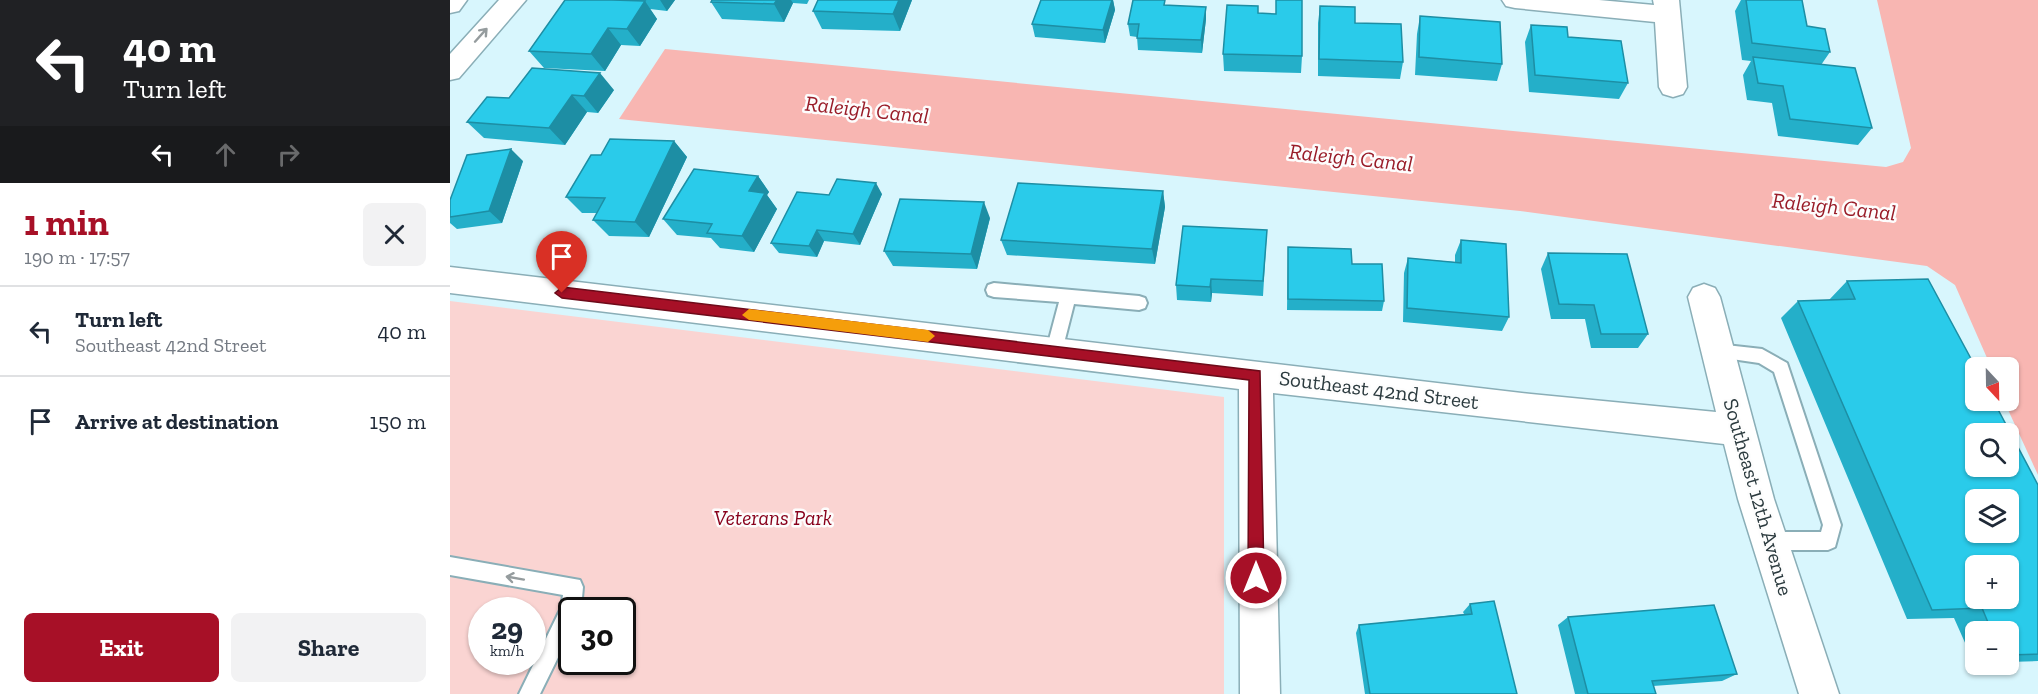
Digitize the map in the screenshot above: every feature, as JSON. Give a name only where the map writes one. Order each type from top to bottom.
[{"type":"street","points":[[450,5],[454,0]]},
{"type":"street","points":[[450,71],[513,0]]},
{"type":"street","points":[[1515,0],[1666,7],[1674,87]]},
{"type":"street","name":"Southeast 42nd Street","points":[[450,280],[1531,409],[1737,430]]},
{"type":"street","name":"Southeast 12th Avenue","points":[[1704,297],[1737,430],[1769,541],[1819,694]]},
{"type":"street","points":[[1256,375],[1260,694]]},
{"type":"lane","points":[[994,290],[1139,303]]},
{"type":"lane","points":[[1054,351],[1068,297]]},
{"type":"lane","points":[[1717,351],[1762,356],[1781,369],[1833,525],[1828,541],[1769,541]]},
{"type":"lane","points":[[450,566],[573,588],[571,609],[529,694]]},
{"type":"green space","name":"Veterans Park","points":[[450,301],[1224,397],[1224,694],[450,694]]},
{"type":"water","name":"Raleigh Canal","points":[[1877,0],[2038,0],[2038,475],[2019,434],[2019,423],[2014,423],[2009,411],[2019,411],[2019,357],[1987,357],[1955,285],[1927,266],[1520,211],[619,119],[665,49],[1886,167],[1903,162],[1911,148]]},
{"type":"building","points":[[565,0],[645,1],[627,29],[608,28],[591,54],[529,51]]},
{"type":"building","points":[[712,0],[777,0],[774,4],[711,2]]},
{"type":"building","points":[[818,0],[899,0],[893,14],[813,11]]},
{"type":"building","points":[[1041,0],[1112,0],[1103,30],[1032,24]]},
{"type":"building","points":[[1133,0],[1165,0],[1164,5],[1206,7],[1201,40],[1137,38],[1139,24],[1128,24]]},
{"type":"building","points":[[1276,0],[1302,0],[1302,56],[1223,54],[1227,5],[1258,6],[1258,13],[1276,14]]},
{"type":"building","points":[[1746,0],[1802,0],[1807,26],[1825,29],[1830,52],[1752,43]]},
{"type":"building","points":[[1320,6],[1355,7],[1355,23],[1401,24],[1403,62],[1319,59]]},
{"type":"building","points":[[1420,16],[1500,22],[1502,64],[1419,57]]},
{"type":"building","points":[[1531,25],[1567,27],[1568,37],[1621,41],[1628,83],[1535,75]]},
{"type":"building","points":[[1753,57],[1855,68],[1872,128],[1790,119],[1783,86],[1758,83]]},
{"type":"building","points":[[532,68],[600,73],[584,96],[572,95],[549,128],[467,122],[487,97],[509,98]]},
{"type":"building","points":[[610,139],[674,141],[635,222],[593,220],[605,198],[566,197],[591,155],[601,155]]},
{"type":"building","points":[[511,149],[489,211],[450,217],[450,200],[467,155]]},
{"type":"building","points":[[694,169],[758,176],[749,191],[765,193],[742,236],[707,233],[712,224],[663,219]]},
{"type":"building","points":[[837,179],[876,183],[853,234],[817,230],[809,246],[771,243],[797,192],[829,195]]},
{"type":"building","points":[[1018,183],[1163,191],[1152,249],[1001,240]]},
{"type":"building","points":[[900,199],[984,202],[971,254],[884,251]]},
{"type":"building","points":[[1183,226],[1267,230],[1263,281],[1211,279],[1210,287],[1176,285]]},
{"type":"building","points":[[1461,240],[1506,244],[1509,317],[1407,308],[1408,258],[1461,263]]},
{"type":"building","points":[[1288,247],[1351,249],[1352,264],[1382,264],[1384,301],[1288,299]]},
{"type":"building","points":[[1548,253],[1627,254],[1648,334],[1601,334],[1594,305],[1559,304]]},
{"type":"building","points":[[1928,279],[1970,357],[1965,357],[1965,411],[1999,411],[2005,423],[1965,423],[1965,477],[2019,477],[2019,449],[2038,485],[2038,654],[2019,655],[2019,621],[1987,621],[1982,609],[2019,609],[2019,555],[1965,555],[1965,609],[1932,610],[1798,301],[1855,299],[1847,281]]},
{"type":"building","points":[[1494,601],[1517,694],[1370,694],[1359,625],[1472,614],[1470,604]]},
{"type":"building","points":[[1714,605],[1737,674],[1652,681],[1656,694],[1588,694],[1568,617]]},
{"type":"slow traffic","points":[[749,315],[928,336]]},
{"type":"route","points":[[562,293],[1256,375],[1256,578]]}]
